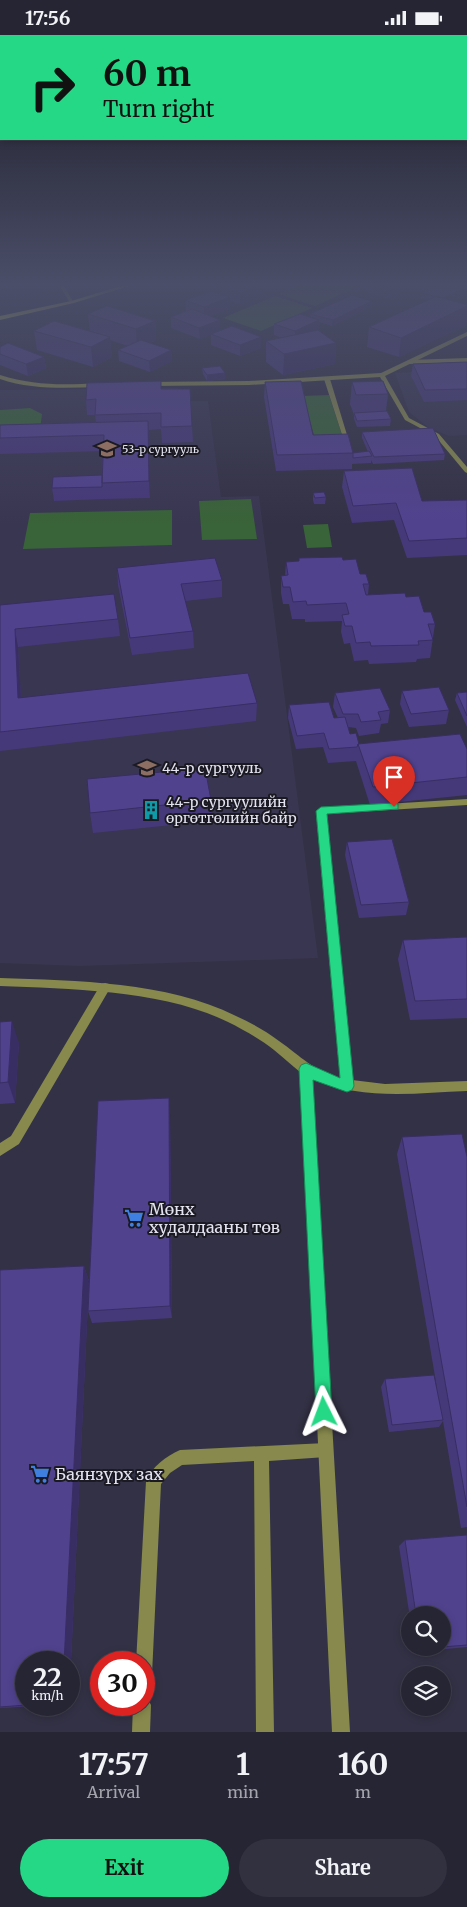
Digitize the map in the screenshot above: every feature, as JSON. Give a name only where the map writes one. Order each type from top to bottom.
[{"type":"street","points":[[140,385],[327,379],[382,375],[402,365]]},
{"type":"street","points":[[382,375],[407,419],[437,435],[467,471]]},
{"type":"street","points":[[0,377],[8,381],[51,386],[110,385]]},
{"type":"street","points":[[327,379],[350,449]]},
{"type":"street","points":[[347,1086],[321,811],[467,803]]},
{"type":"street","points":[[0,982],[105,987],[162,996],[216,1012],[266,1039],[306,1069],[325,1079],[347,1086],[388,1088],[467,1086]]},
{"type":"street","points":[[0,1150],[14,1140],[105,987]]},
{"type":"street","points":[[306,1069],[341,1732]]},
{"type":"street","points":[[145,1651],[154,1481],[164,1468],[180,1458],[326,1450]]},
{"type":"street","points":[[261,1454],[265,1732]]},
{"type":"street","points":[[141,1732],[142,1716]]},
{"type":"shaded area","points":[[467,369],[467,435],[449,436],[429,428],[409,412],[395,373]]},
{"type":"shaded area","name":"44-р сургууль","points":[[178,388],[179,401],[208,401],[221,497],[259,496],[318,958],[81,966],[0,963],[0,390]]},
{"type":"green space","points":[[329,395],[343,438],[315,439],[303,396]]},
{"type":"green space","points":[[30,408],[42,414],[40,430],[0,431],[0,410]]},
{"type":"green space","points":[[251,499],[257,539],[202,540],[199,501]]},
{"type":"green space","points":[[172,510],[172,545],[23,549],[30,513]]},
{"type":"green space","points":[[328,524],[332,547],[307,548],[303,525]]},
{"type":"building","points":[[414,365],[467,365],[467,389],[425,390]]},
{"type":"building","points":[[220,366],[225,373],[207,375],[202,368]]},
{"type":"building","points":[[161,381],[161,389],[190,389],[192,426],[161,427],[161,413],[95,415],[96,399],[86,400],[87,383]]},
{"type":"building","points":[[301,381],[313,435],[348,434],[353,453],[277,455],[265,382]]},
{"type":"building","points":[[383,381],[388,394],[356,395],[352,382]]},
{"type":"building","points":[[387,411],[391,419],[357,421],[354,413]]},
{"type":"building","points":[[148,421],[149,481],[102,483],[104,435],[0,438],[0,425]]},
{"type":"building","points":[[433,428],[445,454],[374,457],[362,432]]},
{"type":"building","points":[[369,451],[372,456],[353,458],[353,453]]},
{"type":"building","points":[[412,468],[422,501],[467,500],[467,538],[409,541],[396,503],[353,506],[344,471]]},
{"type":"building","points":[[102,475],[102,487],[52,488],[53,477]]},
{"type":"building","points":[[324,492],[326,497],[315,498],[313,493]]},
{"type":"building","points":[[342,557],[343,560],[356,559],[360,574],[366,574],[369,584],[363,584],[366,595],[405,593],[406,597],[419,596],[424,612],[431,612],[435,624],[428,624],[433,640],[418,641],[419,645],[371,646],[370,642],[356,643],[352,626],[345,626],[342,615],[349,614],[346,603],[307,605],[306,601],[293,602],[290,587],[283,587],[281,576],[288,575],[286,562],[299,561],[299,558]]},
{"type":"building","points":[[215,558],[222,580],[181,584],[193,631],[130,638],[117,568]]},
{"type":"building","points":[[114,594],[118,619],[15,629],[18,698],[248,673],[257,703],[0,732],[0,605]]},
{"type":"building","points":[[439,687],[449,710],[411,714],[402,691]]},
{"type":"building","points":[[380,688],[390,710],[378,712],[381,720],[361,722],[358,714],[343,714],[335,693]]},
{"type":"building","points":[[467,692],[467,716],[457,693]]},
{"type":"building","points":[[329,702],[334,718],[345,717],[350,734],[356,733],[359,744],[357,747],[329,749],[324,733],[297,736],[289,705]]},
{"type":"building","points":[[460,734],[467,749],[467,777],[373,787],[358,744]]},
{"type":"building","points":[[205,768],[211,800],[90,813],[87,779]]},
{"type":"building","points":[[392,839],[409,902],[361,905],[347,842]]},
{"type":"building","points":[[467,937],[467,999],[415,1001],[403,940]]},
{"type":"building","points":[[12,1021],[8,1082],[0,1083],[0,1022]]},
{"type":"building","name":"Мөнх худалдааны төв","points":[[169,1098],[170,1306],[88,1311],[98,1101]]},
{"type":"building","points":[[462,1134],[467,1157],[467,1507],[402,1137]]},
{"type":"building","name":"Баянзүрх зах","points":[[84,1266],[65,1651],[15,1651],[15,1706],[0,1707],[0,1270]]},
{"type":"building","points":[[434,1375],[443,1420],[392,1425],[385,1379]]},
{"type":"building","points":[[467,1535],[467,1645],[451,1646],[451,1606],[415,1606],[405,1540]]},
{"type":"place","name":"53-р сургууль","points":[[107,449]]},
{"type":"place","name":"44-р сургууль","points":[[147,768]]},
{"type":"place","name":"44-р сургуулийн өргөтгөлийн байр","points":[[151,810]]},
{"type":"place","name":"Мөнх худалдааны төв","points":[[134,1218]]},
{"type":"place","name":"Баянзүрх зах","points":[[40,1474]]},
{"type":"route","points":[[324,1412],[306,1069],[325,1079],[347,1086],[321,811],[394,807]]}]
